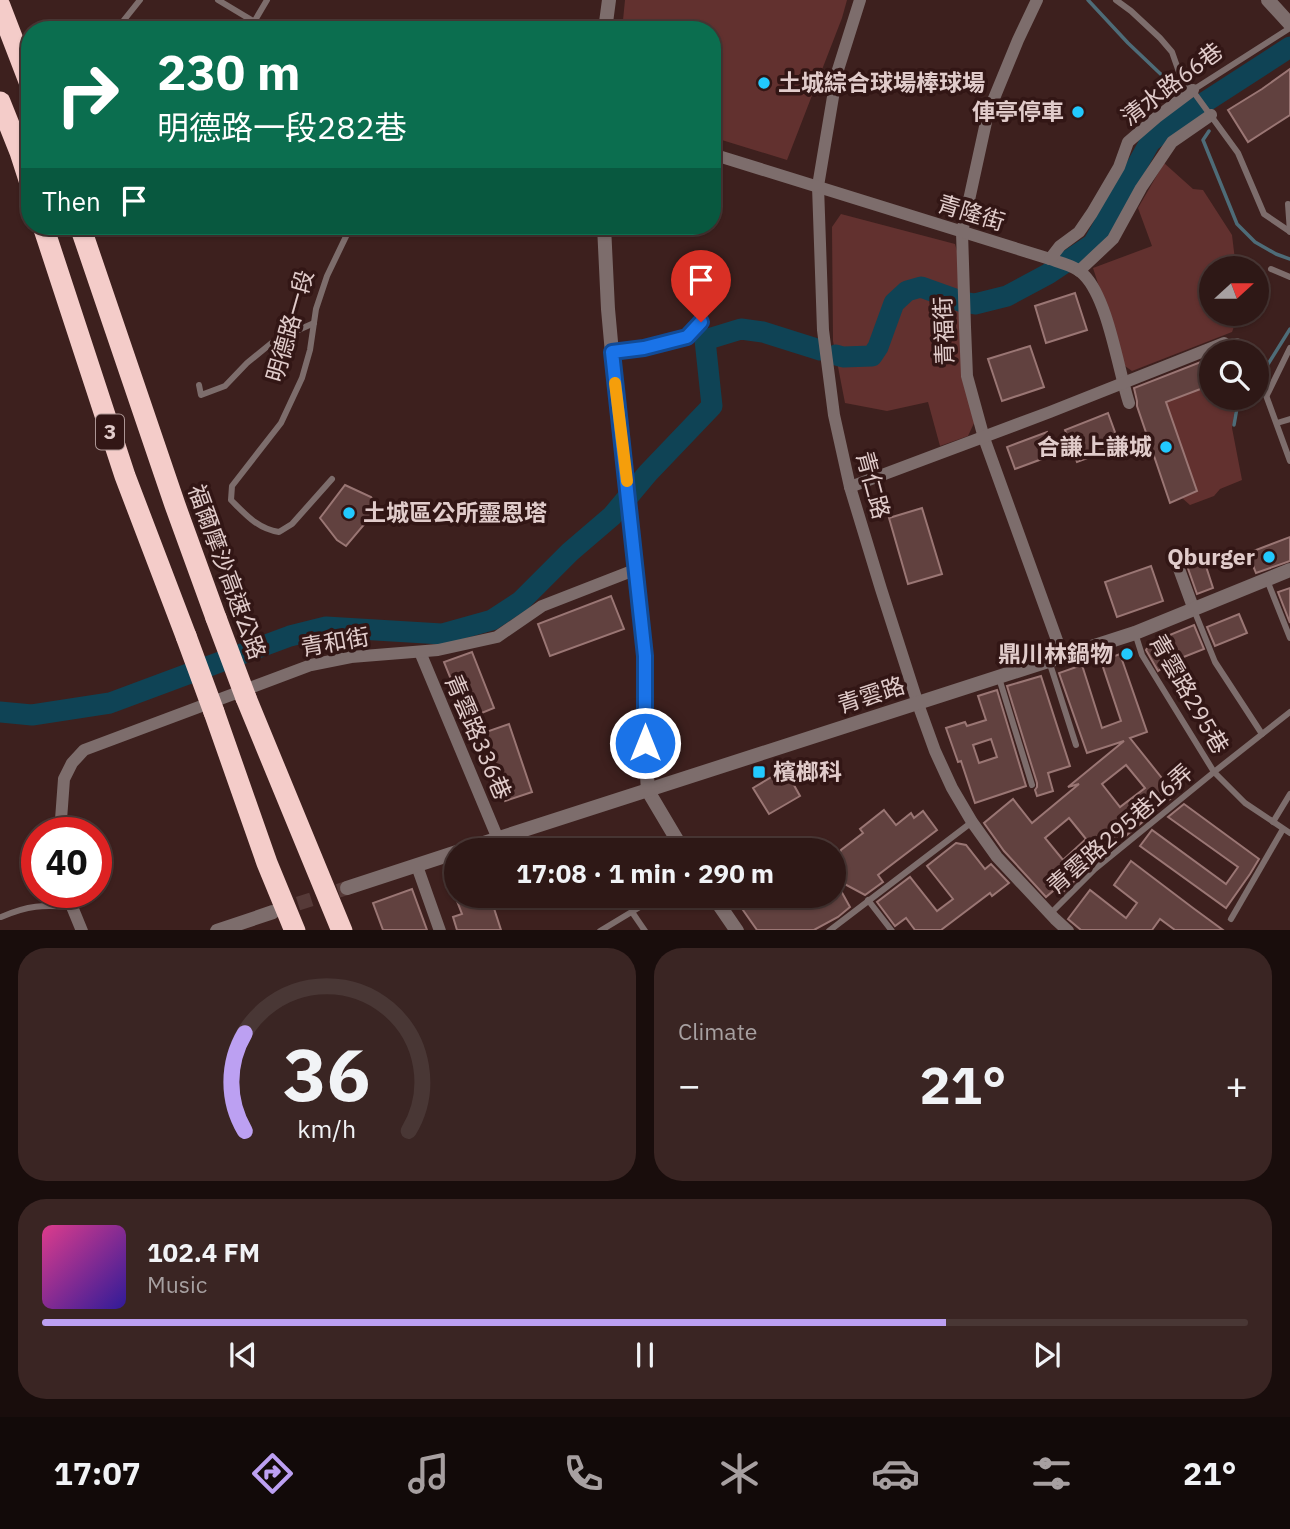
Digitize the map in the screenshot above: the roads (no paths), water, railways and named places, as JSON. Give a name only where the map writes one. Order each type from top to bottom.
[{"type":"highway","points":[[0,6],[21,61]]},
{"type":"highway","points":[[0,102],[21,155]]},
{"type":"highway","name":"3","points":[[46,235],[125,476],[214,712],[267,863],[295,930]]},
{"type":"highway","name":"福爾摩沙高速公路","points":[[83,235],[174,505],[216,618],[246,698],[342,930]]},
{"type":"street","points":[[606,21],[610,0]]},
{"type":"street","name":"青仁路","points":[[860,0],[837,74],[818,186],[823,330],[834,415],[850,487],[918,704],[952,788],[997,857],[1068,930]]},
{"type":"street","name":"青福街","points":[[1037,0],[988,113],[962,232],[967,376],[984,438],[1056,659]]},
{"type":"street","points":[[1269,0],[1290,26]]},
{"type":"street","name":"清水路66巷","points":[[1050,259],[1060,246],[1079,232],[1092,213],[1119,167],[1128,142],[1193,90]]},
{"type":"street","points":[[1129,403],[1099,295],[1079,270],[1113,239],[1140,188],[1172,142],[1211,115]]},
{"type":"street","name":"青隆街","points":[[721,157],[1079,270]]},
{"type":"street","points":[[604,235],[612,352],[645,656],[648,791],[676,838]]},
{"type":"street","points":[[850,487],[984,438],[1199,353]]},
{"type":"street","points":[[1175,558],[1194,610]]},
{"type":"street","name":"青和街","points":[[61,817],[64,779],[72,763],[84,750],[311,665],[351,657],[438,650],[497,637],[542,606],[637,569]]},
{"type":"street","name":"青雲路","points":[[501,838],[1135,633],[1290,570]]},
{"type":"street","name":"青雲路336巷","points":[[420,652],[498,838]]},
{"type":"street","points":[[347,888],[444,857]]},
{"type":"street","points":[[417,866],[440,930]]},
{"type":"street","points":[[72,908],[82,930]]},
{"type":"street","points":[[721,908],[737,930]]},
{"type":"street","points":[[217,930],[273,912]]},
{"type":"lane","points":[[123,21],[140,0]]},
{"type":"lane","points":[[218,0],[252,21]]},
{"type":"lane","points":[[255,21],[267,0]]},
{"type":"lane","points":[[1116,0],[1131,11],[1172,52],[1179,72],[1237,153],[1264,214],[1289,231]]},
{"type":"lane","name":"清水路66巷","points":[[1193,90],[1290,26]]},
{"type":"lane","points":[[1288,204],[1289,231]]},
{"type":"lane","name":"明德路一段","points":[[332,479],[292,524],[279,532],[266,530],[231,500],[232,486],[281,423],[302,378],[310,350],[316,309],[327,276],[347,235]]},
{"type":"lane","points":[[1271,269],[1290,277]]},
{"type":"lane","points":[[612,352],[644,348],[687,337],[701,322]]},
{"type":"lane","points":[[199,385],[201,395],[225,386],[274,341],[314,323]]},
{"type":"lane","points":[[1269,391],[1290,348]]},
{"type":"lane","points":[[1269,401],[1290,461]]},
{"type":"lane","points":[[1277,423],[1290,419]]},
{"type":"lane","points":[[1267,580],[1290,638]]},
{"type":"lane","points":[[1194,610],[1215,662],[1262,734]]},
{"type":"lane","name":"青雲路295巷","points":[[1135,633],[1142,655],[1213,772],[1245,803],[1287,831]]},
{"type":"lane","points":[[1056,659],[1076,745]]},
{"type":"lane","points":[[999,678],[1032,785]]},
{"type":"lane","name":"青雲路295巷16弄","points":[[1050,914],[1095,869],[1290,712]]},
{"type":"lane","points":[[1273,822],[1290,794]]},
{"type":"lane","points":[[829,930],[972,822]]},
{"type":"lane","points":[[1231,919],[1287,831]]},
{"type":"lane","points":[[868,900],[892,930]]},
{"type":"lane","points":[[1,917],[24,908]]},
{"type":"lane","points":[[600,930],[638,908]]},
{"type":"lane","points":[[632,912],[645,930]]},
{"type":"waterway","points":[[1088,0],[1169,82]]},
{"type":"waterway","points":[[836,355],[872,356],[894,303],[907,291],[921,287],[975,304],[1007,296],[1048,274],[1093,244],[1150,142],[1185,115],[1290,47]]},
{"type":"waterway","points":[[1209,131],[1203,140],[1237,224],[1255,242],[1290,259]]},
{"type":"waterway","points":[[0,712],[32,715],[110,703],[290,636],[326,627],[442,634],[492,620],[521,601],[570,552],[612,516],[648,473],[712,406],[705,340],[741,329],[763,332],[820,350]]},
{"type":"waterway","points":[[1269,363],[1290,329]]},
{"type":"waterway","points":[[1234,425],[1237,410]]},
{"type":"tunnel","points":[[278,910],[347,888]]},
{"type":"place","name":"土城綜合球場棒球場","points":[[764,83]]},
{"type":"place","name":"俥亭停車","points":[[1078,112]]},
{"type":"place","name":"合謙上謙城","points":[[1166,447]]},
{"type":"place","name":"土城區公所靈恩塔","points":[[349,513]]},
{"type":"place","name":"Qburger","points":[[1269,557]]},
{"type":"place","name":"鼎川林鍋物","points":[[1127,654]]},
{"type":"place","name":"檳榔科","points":[[759,772]]}]
